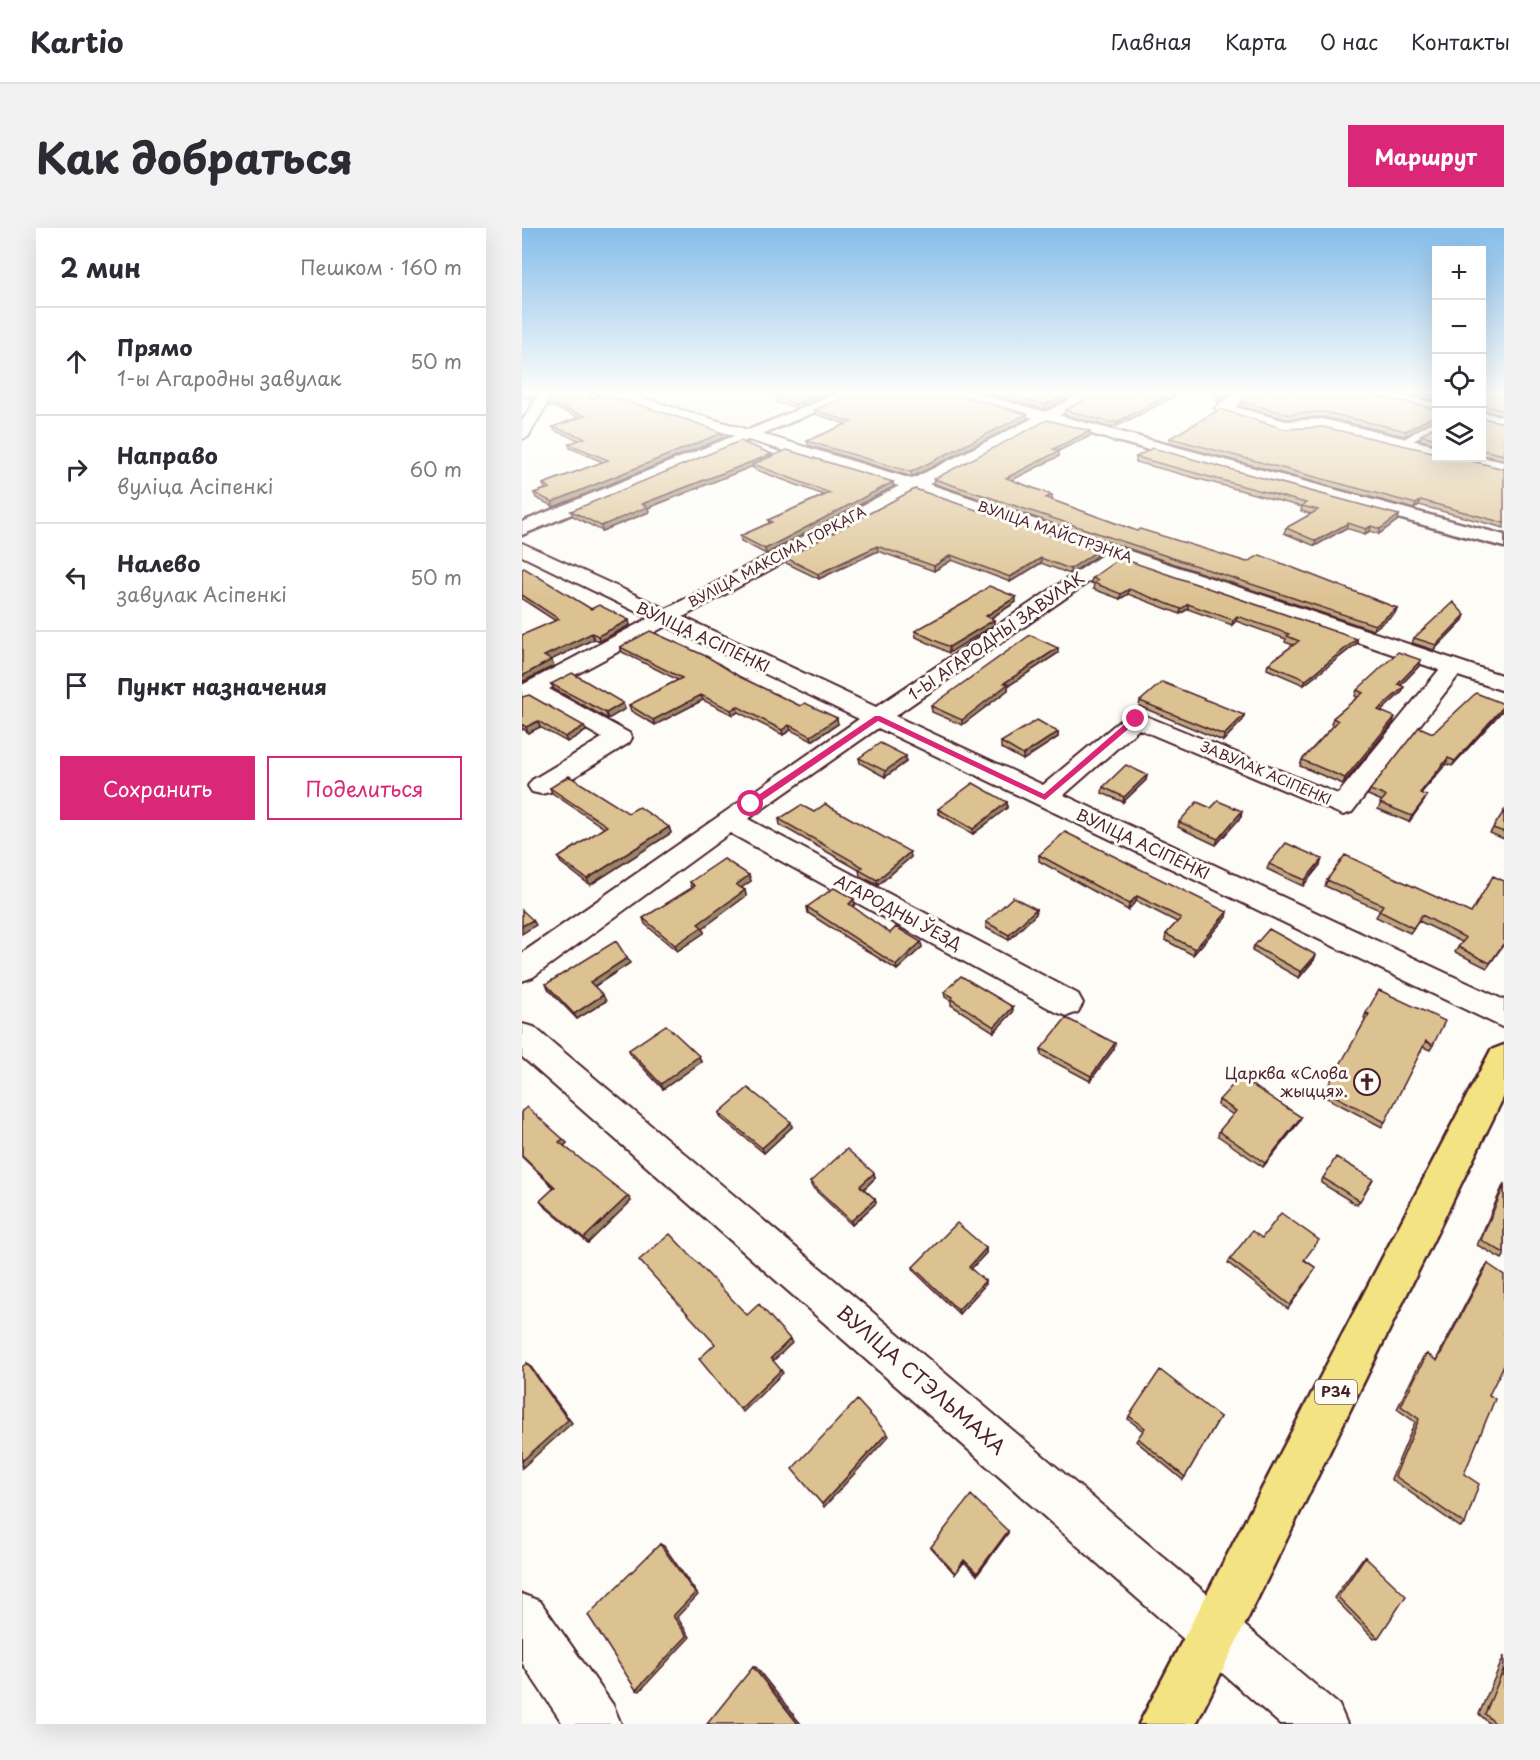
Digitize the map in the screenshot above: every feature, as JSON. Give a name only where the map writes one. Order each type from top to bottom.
[{"type":"main road","points":[[522,529],[689,461]]},
{"type":"main road","points":[[1213,461],[1504,540]]},
{"type":"main road","name":"Р34","points":[[1167,1724],[1504,1060]]},
{"type":"street","name":"ВУЛІЦА МАЙСТРЭНКА","points":[[836,461],[914,485],[1504,684]]},
{"type":"street","name":"ВУЛІЦА МАКСІМА ГОРКАГА","points":[[527,691],[961,461]]},
{"type":"street","points":[[1482,462],[1504,467]]},
{"type":"street","name":"ВУЛІЦА АСІПЕНКІ","points":[[522,549],[662,618],[1504,1015]]},
{"type":"street","name":"1-Ы АГАРОДНЫ ЗАВУЛАК","points":[[522,969],[728,820],[1116,553]]},
{"type":"street","name":"ЗАВУЛАК АСІПЕНКІ","points":[[1045,797],[1136,719],[1343,806],[1453,667]]},
{"type":"street","points":[[527,691],[620,738],[541,786]]},
{"type":"street","name":"АГАРОДНЫ ЎЕЗД","points":[[728,820],[1067,1003]]},
{"type":"street","name":"ВУЛІЦА СТЭЛЬМАХА","points":[[522,1037],[1320,1724]]},
{"type":"street","points":[[522,1619],[594,1724]]},
{"type":"building","points":[[606,461],[653,461],[552,502],[534,493],[550,488],[543,484]]},
{"type":"building","points":[[692,461],[754,461],[642,504],[647,507],[601,526],[571,511]]},
{"type":"building","points":[[761,461],[823,461],[893,482],[765,549],[740,536],[772,522],[768,520],[830,493],[753,464]]},
{"type":"building","points":[[873,461],[933,461],[911,472]]},
{"type":"building","points":[[969,461],[1040,461],[1006,478],[1052,495],[1046,498],[1137,531],[1140,529],[1247,562],[1260,555],[1397,608],[1375,625],[934,479]]},
{"type":"building","points":[[1150,461],[1199,461],[1399,515],[1380,529],[1371,526],[1366,529],[1348,523],[1316,541],[1286,528],[1318,510],[1302,506],[1306,503]]},
{"type":"building","points":[[1255,461],[1475,462],[1504,469],[1504,523],[1421,500],[1416,504]]},
{"type":"building","points":[[915,489],[1097,551],[1070,569],[1041,558],[1010,577],[951,555],[934,566],[877,546],[818,574],[786,558]]},
{"type":"building","points":[[1120,558],[1357,639],[1306,680],[1268,664],[1299,641],[1287,636],[1289,634],[1237,616],[1233,620],[1188,604],[1181,609],[1129,589],[1121,594],[1094,583],[1098,580],[1092,578]]},
{"type":"building","points":[[524,568],[591,609],[599,605],[629,620],[598,636],[592,633],[544,656],[551,660],[522,676],[522,635],[559,619],[522,595],[522,569]]},
{"type":"building","points":[[989,586],[1016,597],[986,616],[994,620],[949,647],[915,631],[968,601]]},
{"type":"building","points":[[1453,602],[1465,615],[1436,645],[1414,638]]},
{"type":"building","points":[[650,631],[708,657],[740,677],[800,706],[805,703],[837,718],[811,736],[789,725],[782,730],[737,706],[731,710],[701,695],[653,720],[629,705],[682,678],[620,647]]},
{"type":"building","points":[[1030,635],[1058,648],[1004,683],[1008,684],[962,720],[931,706]]},
{"type":"building","points":[[1398,652],[1421,660],[1398,684],[1404,687],[1378,710],[1395,717],[1345,778],[1302,760],[1338,721],[1333,718],[1363,693],[1357,690]]},
{"type":"building","points":[[572,673],[623,703],[606,713],[551,684]]},
{"type":"building","points":[[1162,682],[1244,715],[1224,735],[1140,701]]},
{"type":"building","points":[[1476,693],[1504,704],[1504,706],[1455,761],[1448,758],[1420,793],[1427,796],[1412,816],[1380,803],[1386,796],[1370,790],[1419,727],[1433,733]]},
{"type":"building","points":[[529,695],[584,726],[565,737],[538,721],[526,727],[522,724],[522,697]]},
{"type":"building","points":[[1037,720],[1058,732],[1023,755],[1001,742]]},
{"type":"building","points":[[880,743],[906,756],[885,771],[859,758]]},
{"type":"building","points":[[1126,765],[1147,775],[1124,797],[1103,787]]},
{"type":"building","points":[[569,776],[628,813],[639,807],[669,827],[587,879],[558,858],[607,826],[550,788]]},
{"type":"building","points":[[973,783],[1007,802],[973,829],[938,809]]},
{"type":"building","points":[[1218,801],[1242,811],[1218,839],[1179,822],[1197,802],[1211,808]]},
{"type":"building","points":[[825,804],[910,852],[877,880],[859,870],[863,867],[779,819],[801,805],[814,812]]},
{"type":"building","points":[[1504,811],[1504,832],[1493,828]]},
{"type":"building","points":[[1065,832],[1227,912],[1195,949],[1166,934],[1181,918],[1137,896],[1129,904],[1039,855]]},
{"type":"building","points":[[1286,843],[1322,859],[1305,880],[1269,864]]},
{"type":"building","points":[[1345,855],[1471,913],[1493,876],[1504,881],[1504,943],[1490,963],[1458,947],[1466,938],[1422,915],[1413,928],[1379,911],[1383,905],[1327,880]]},
{"type":"building","points":[[724,859],[749,875],[736,885],[745,890],[698,924],[702,927],[675,945],[643,918],[695,886],[690,882]]},
{"type":"building","points":[[834,888],[854,899],[849,904],[890,933],[896,927],[921,942],[896,965],[807,907]]},
{"type":"building","points":[[1013,897],[1036,909],[1009,935],[986,922]]},
{"type":"building","points":[[522,910],[533,920],[522,926]]},
{"type":"building","points":[[1269,929],[1316,955],[1301,972],[1254,946]]},
{"type":"building","points":[[616,941],[627,958],[590,982],[603,995],[574,1014],[546,984]]},
{"type":"building","points":[[961,976],[1013,1007],[994,1027],[944,992]]},
{"type":"building","points":[[1379,990],[1445,1021],[1433,1045],[1426,1041],[1385,1122],[1325,1091],[1369,1014],[1366,1013]]},
{"type":"building","points":[[1066,1018],[1115,1043],[1091,1076],[1041,1049]]},
{"type":"building","points":[[666,1025],[699,1056],[661,1084],[629,1050]]},
{"type":"building","points":[[1240,1077],[1301,1117],[1265,1163],[1219,1131],[1236,1111],[1219,1100]]},
{"type":"building","points":[[748,1088],[791,1122],[762,1148],[719,1113]]},
{"type":"building","points":[[527,1107],[563,1139],[559,1142],[628,1196],[584,1238],[540,1201],[555,1187],[522,1156],[522,1111]]},
{"type":"building","points":[[847,1149],[874,1173],[860,1186],[875,1199],[851,1221],[810,1182]]},
{"type":"building","points":[[1336,1157],[1373,1179],[1360,1201],[1323,1178]]},
{"type":"building","points":[[1504,1186],[1504,1253],[1481,1240]]},
{"type":"building","points":[[1281,1213],[1319,1240],[1304,1260],[1316,1268],[1290,1305],[1230,1259],[1252,1231],[1262,1238]]},
{"type":"building","points":[[957,1223],[986,1248],[969,1267],[985,1281],[958,1310],[913,1267]]},
{"type":"building","points":[[670,1234],[747,1315],[759,1304],[790,1339],[771,1358],[781,1370],[740,1409],[699,1359],[715,1344],[639,1260]]},
{"type":"building","points":[[1488,1264],[1504,1275],[1504,1365],[1489,1395],[1495,1399],[1464,1474],[1479,1484],[1465,1524],[1395,1476],[1419,1419],[1401,1406],[1427,1354],[1437,1361]]},
{"type":"building","points":[[527,1363],[568,1420],[522,1461],[522,1367]]},
{"type":"building","points":[[1160,1370],[1220,1417],[1185,1477],[1138,1438],[1145,1428],[1129,1416]]},
{"type":"building","points":[[857,1400],[887,1433],[822,1504],[792,1469]]},
{"type":"building","points":[[971,1495],[1008,1531],[977,1573],[964,1560],[955,1573],[931,1547]]},
{"type":"building","points":[[660,1544],[695,1593],[673,1616],[687,1636],[636,1690],[588,1615]]},
{"type":"building","points":[[1365,1557],[1406,1596],[1378,1638],[1338,1597]]},
{"type":"building","points":[[753,1667],[798,1724],[707,1724]]},
{"type":"building","points":[[1504,1668],[1504,1724],[1496,1724],[1485,1714]]},
{"type":"place","name":"Царква «Слова жыцця».","points":[[1367,1082]]},
{"type":"route","points":[[751,804],[878,718],[1045,797],[1136,719]]}]
